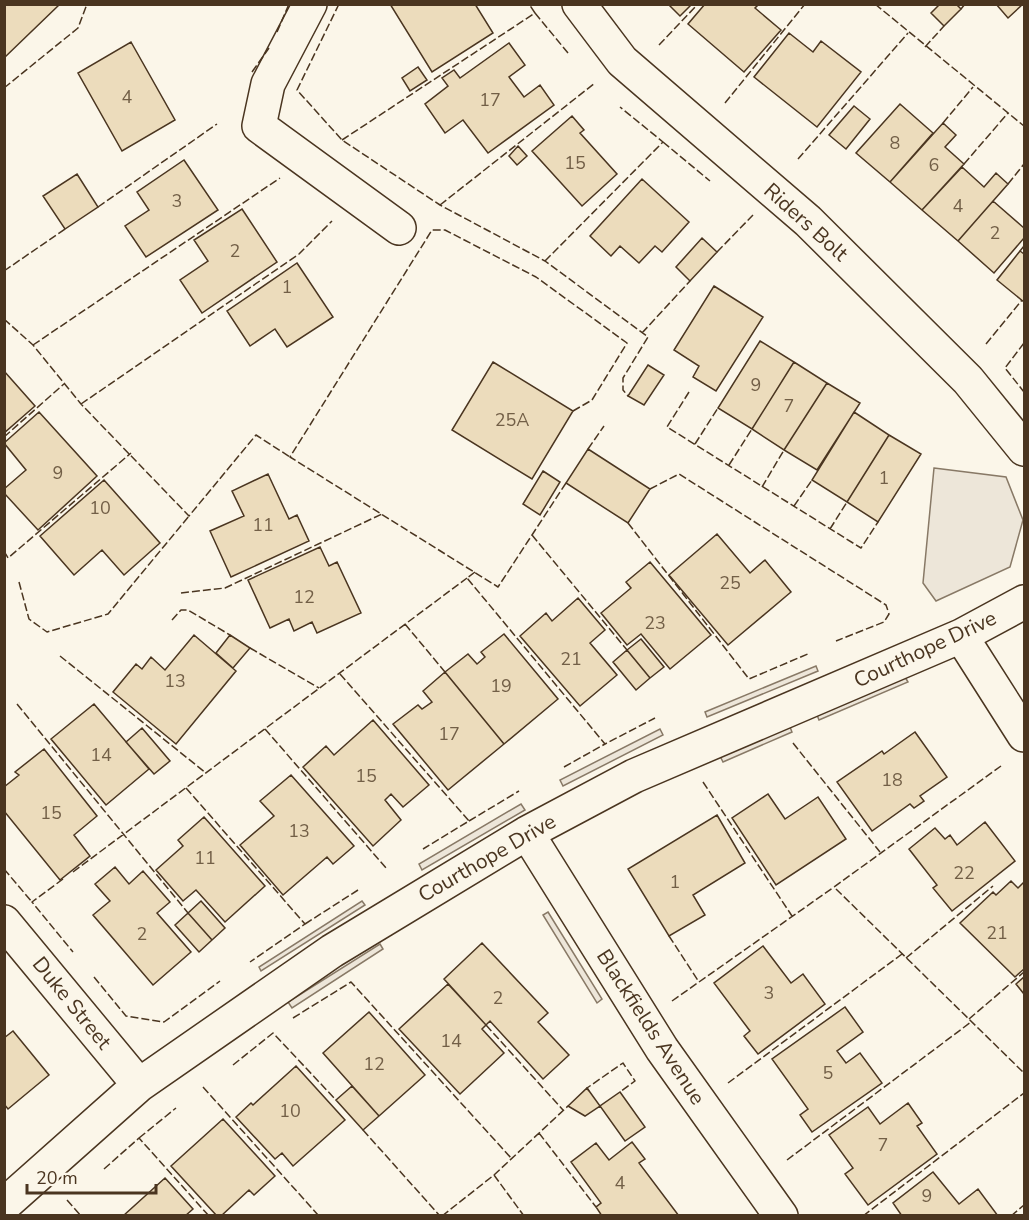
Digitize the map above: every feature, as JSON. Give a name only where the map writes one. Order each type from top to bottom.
[{"type":"street","points":[[310,4],[268,84],[259,126],[399,228]]},
{"type":"street","name":"Riders Bolt","points":[[579,4],[621,61],[808,221],[968,380],[1024,449]]},
{"type":"street","name":"Courthope Drive","points":[[4,1205],[139,1085],[332,951],[527,833],[634,776],[961,636],[1024,602]]},
{"type":"street","points":[[961,636],[1024,735]]},
{"type":"street","name":"Blackfields Avenue","points":[[527,833],[662,1049],[781,1215]]},
{"type":"street","name":"Duke Street","points":[[4,922],[139,1085]]},
{"type":"shaded area","points":[[934,468],[1006,477],[1023,520],[1010,567],[936,601],[923,583]]},
{"type":"shaded area","points":[[816,666],[818,671],[707,717],[705,712]]},
{"type":"shaded area","points":[[905,677],[908,682],[819,720],[817,715]]},
{"type":"shaded area","points":[[790,727],[792,732],[723,762],[720,756]]},
{"type":"shaded area","points":[[660,729],[663,735],[563,786],[560,780]]},
{"type":"shaded area","points":[[521,804],[525,810],[422,870],[419,864]]},
{"type":"shaded area","points":[[362,901],[365,905],[261,971],[259,967]]},
{"type":"shaded area","points":[[548,912],[602,999],[597,1003],[543,915]]},
{"type":"shaded area","points":[[380,944],[383,949],[292,1008],[288,1002]]},
{"type":"building","points":[[5,4],[60,4],[4,58]]},
{"type":"building","points":[[390,4],[475,4],[493,33],[432,72]]},
{"type":"building","points":[[668,4],[692,4],[680,16]]},
{"type":"building","points":[[705,4],[759,4],[755,8],[781,30],[744,72],[688,24]]},
{"type":"building","points":[[940,4],[956,4],[961,9],[944,26],[931,13]]},
{"type":"building","points":[[996,4],[1023,4],[1008,18]]},
{"type":"building","points":[[789,33],[813,52],[821,41],[861,72],[817,127],[754,77]]},
{"type":"building","points":[[131,42],[175,120],[122,151],[78,73]]},
{"type":"building","points":[[509,43],[525,65],[509,77],[524,97],[540,85],[554,105],[488,153],[463,120],[445,133],[425,104],[448,86],[442,78],[454,70],[460,78]]},
{"type":"building","points":[[418,67],[427,80],[410,91],[402,78]]},
{"type":"building","points":[[900,104],[933,133],[890,182],[856,153]]},
{"type":"building","points":[[854,106],[870,119],[846,149],[829,135]]},
{"type":"building","points":[[572,116],[584,130],[580,133],[617,174],[582,206],[532,151]]},
{"type":"building","points":[[943,123],[956,135],[945,147],[964,164],[922,210],[890,182]]},
{"type":"building","points":[[518,146],[527,156],[517,165],[509,156]]},
{"type":"building","points":[[184,160],[218,210],[146,257],[125,226],[149,210],[137,192]]},
{"type":"building","points":[[962,167],[984,187],[996,173],[1008,184],[958,241],[922,210]]},
{"type":"building","points":[[77,174],[98,207],[65,229],[43,196]]},
{"type":"building","points":[[642,179],[689,222],[662,252],[655,246],[639,263],[620,246],[611,256],[590,236]]},
{"type":"building","points":[[993,201],[1024,228],[1024,238],[994,273],[958,241]]},
{"type":"building","points":[[242,209],[277,262],[202,313],[180,280],[208,261],[194,240]]},
{"type":"building","points":[[702,238],[717,252],[690,281],[676,267]]},
{"type":"building","points":[[1020,251],[1024,254],[1024,302],[997,280]]},
{"type":"building","points":[[297,263],[333,317],[287,347],[275,329],[250,346],[227,311]]},
{"type":"building","points":[[714,286],[763,317],[716,391],[693,377],[699,366],[674,350]]},
{"type":"building","points":[[760,341],[794,362],[752,429],[718,408]]},
{"type":"building","points":[[493,362],[573,411],[532,479],[452,430]]},
{"type":"building","points":[[794,362],[827,383],[784,450],[752,429]]},
{"type":"building","points":[[648,365],[664,375],[644,405],[628,396]]},
{"type":"building","points":[[4,371],[35,406],[4,433]]},
{"type":"building","points":[[827,383],[860,403],[817,470],[784,450]]},
{"type":"building","points":[[39,412],[97,476],[38,530],[4,493],[4,489],[26,470],[4,443]]},
{"type":"building","points":[[854,412],[889,435],[847,502],[812,480]]},
{"type":"building","points":[[889,435],[921,454],[878,522],[847,502]]},
{"type":"building","points":[[588,449],[650,489],[628,523],[566,483]]},
{"type":"building","points":[[543,471],[560,482],[540,515],[523,504]]},
{"type":"building","points":[[268,474],[289,519],[297,515],[309,541],[231,577],[210,531],[244,516],[232,491]]},
{"type":"building","points":[[104,480],[160,543],[124,575],[102,550],[74,575],[40,536]]},
{"type":"building","points":[[717,534],[750,573],[765,560],[791,592],[728,645],[669,575]]},
{"type":"building","points":[[320,547],[329,566],[337,562],[361,613],[317,633],[312,622],[294,631],[289,619],[270,628],[248,580]]},
{"type":"building","points":[[650,562],[711,635],[670,669],[641,634],[627,645],[601,613],[631,588],[626,582]]},
{"type":"building","points":[[578,598],[605,630],[590,643],[617,675],[580,706],[520,636],[546,613],[552,621]]},
{"type":"building","points":[[504,634],[558,699],[504,744],[445,672],[468,654],[477,664],[485,657],[481,652]]},
{"type":"building","points":[[194,635],[236,671],[176,744],[113,692],[136,664],[142,669],[151,657],[165,670]]},
{"type":"building","points":[[230,635],[250,648],[233,668],[216,653]]},
{"type":"building","points":[[641,639],[664,667],[650,678],[627,650]]},
{"type":"building","points":[[627,650],[650,678],[636,690],[613,662]]},
{"type":"building","points":[[445,672],[504,744],[448,790],[393,724],[418,705],[422,709],[432,702],[423,691]]},
{"type":"building","points":[[94,704],[149,769],[106,805],[51,739]]},
{"type":"building","points":[[373,720],[429,785],[403,807],[391,794],[385,800],[401,820],[373,846],[303,767],[326,746],[334,755]]},
{"type":"building","points":[[142,728],[170,761],[154,774],[126,742]]},
{"type":"building","points":[[915,732],[947,777],[920,796],[924,801],[914,808],[910,804],[872,831],[837,782],[882,751],[884,754]]},
{"type":"building","points":[[44,749],[97,816],[74,835],[90,856],[60,880],[4,811],[4,787],[19,775],[15,772]]},
{"type":"building","points":[[291,775],[354,846],[333,864],[327,857],[283,895],[240,845],[274,816],[260,801]]},
{"type":"building","points":[[768,794],[785,819],[818,797],[846,839],[776,885],[732,818]]},
{"type":"building","points":[[717,815],[745,863],[693,895],[705,915],[669,936],[628,869]]},
{"type":"building","points":[[204,817],[265,886],[225,922],[196,890],[183,901],[156,870],[183,846],[178,840]]},
{"type":"building","points":[[985,822],[1015,861],[952,911],[933,888],[937,885],[909,849],[935,828],[945,839],[950,835],[957,845]]},
{"type":"building","points":[[115,867],[129,884],[143,871],[170,902],[157,913],[191,952],[153,985],[93,915],[110,901],[95,884]]},
{"type":"building","points":[[1011,881],[1018,888],[1024,882],[1024,969],[1015,977],[960,923],[993,892],[996,895]]},
{"type":"building","points":[[201,901],[225,928],[212,940],[188,913]]},
{"type":"building","points":[[188,913],[212,940],[199,952],[175,925]]},
{"type":"building","points":[[482,943],[548,1013],[538,1022],[569,1055],[543,1079],[490,1021],[486,1025],[444,979]]},
{"type":"building","points":[[763,946],[791,983],[803,974],[825,1004],[758,1054],[744,1036],[750,1031],[714,983]]},
{"type":"building","points":[[1024,977],[1024,994],[1016,984]]},
{"type":"building","points":[[448,984],[486,1025],[482,1029],[504,1053],[460,1094],[399,1029]]},
{"type":"building","points":[[845,1007],[863,1032],[837,1051],[846,1063],[860,1053],[882,1083],[812,1132],[800,1115],[808,1109],[772,1059]]},
{"type":"building","points":[[369,1012],[425,1075],[379,1116],[323,1053]]},
{"type":"building","points":[[13,1031],[49,1075],[8,1109],[4,1104],[4,1038]]},
{"type":"building","points":[[296,1066],[345,1120],[293,1166],[282,1153],[275,1159],[236,1117],[251,1103],[253,1105]]},
{"type":"building","points":[[352,1086],[379,1116],[363,1130],[336,1100]]},
{"type":"building","points":[[587,1088],[600,1106],[585,1116],[568,1106]]},
{"type":"building","points":[[620,1092],[645,1127],[625,1141],[600,1106]]},
{"type":"building","points":[[908,1103],[922,1123],[917,1126],[937,1154],[868,1205],[845,1174],[853,1168],[829,1135],[868,1107],[880,1124]]},
{"type":"building","points":[[223,1119],[275,1176],[254,1195],[249,1190],[221,1216],[217,1216],[171,1166]]},
{"type":"building","points":[[632,1142],[645,1159],[639,1163],[679,1216],[602,1216],[596,1207],[601,1203],[571,1162],[596,1143],[609,1160]]},
{"type":"building","points":[[933,1172],[959,1204],[978,1189],[998,1216],[902,1216],[893,1203]]},
{"type":"building","points":[[165,1178],[193,1209],[185,1216],[123,1216]]},
{"type":"fence","points":[[4,88],[78,28],[87,4]]},
{"type":"fence","points":[[277,32],[289,4]]},
{"type":"fence","points":[[339,4],[297,90],[342,140],[440,205],[545,261],[648,337],[623,378],[623,390],[628,396]]},
{"type":"fence","points":[[342,140],[535,13],[529,4]]},
{"type":"fence","points":[[659,45],[698,4]]},
{"type":"fence","points":[[725,103],[805,4]]},
{"type":"fence","points":[[875,4],[1024,126]]},
{"type":"fence","points":[[961,9],[965,4]]},
{"type":"fence","points":[[535,13],[568,53]]},
{"type":"fence","points":[[925,47],[944,26]]},
{"type":"fence","points":[[798,159],[908,33]]},
{"type":"fence","points":[[252,72],[269,48]]},
{"type":"fence","points":[[440,205],[595,83]]},
{"type":"fence","points":[[943,123],[973,87]]},
{"type":"fence","points":[[545,261],[663,142],[620,107]]},
{"type":"fence","points":[[964,164],[1008,113]]},
{"type":"fence","points":[[98,207],[217,124]]},
{"type":"fence","points":[[663,142],[710,181]]},
{"type":"fence","points":[[1008,184],[1024,164]]},
{"type":"fence","points":[[33,345],[280,178]]},
{"type":"fence","points":[[717,252],[753,215]]},
{"type":"fence","points":[[81,404],[299,254],[332,221]]},
{"type":"fence","points":[[4,271],[65,229]]},
{"type":"fence","points":[[566,483],[498,587],[290,457],[432,230],[445,230],[536,277],[627,343],[592,400],[573,411]]},
{"type":"fence","points":[[1020,251],[1024,246]]},
{"type":"fence","points":[[642,333],[690,281]]},
{"type":"fence","points":[[986,344],[1022,300]]},
{"type":"fence","points":[[4,319],[33,345],[81,404],[189,516],[256,435],[290,457]]},
{"type":"fence","points":[[1024,343],[1005,368],[1024,392]]},
{"type":"fence","points":[[4,437],[65,383]]},
{"type":"fence","points":[[689,392],[667,427],[861,548],[878,522]]},
{"type":"fence","points":[[695,444],[718,408]]},
{"type":"fence","points":[[588,449],[604,426]]},
{"type":"fence","points":[[729,465],[752,429]]},
{"type":"fence","points":[[762,487],[784,450]]},
{"type":"fence","points":[[4,551],[8,558],[131,453]]},
{"type":"fence","points":[[650,489],[679,474],[886,605],[889,614],[884,622],[836,641]]},
{"type":"fence","points":[[794,506],[812,480]]},
{"type":"fence","points":[[830,529],[847,502]]},
{"type":"fence","points":[[181,593],[225,588],[382,514]]},
{"type":"fence","points":[[19,582],[29,619],[47,632],[108,614],[189,516]]},
{"type":"fence","points":[[628,523],[749,679],[810,653]]},
{"type":"fence","points":[[532,535],[627,650]]},
{"type":"fence","points":[[475,572],[467,578],[605,744],[655,718]]},
{"type":"fence","points":[[73,872],[467,578]]},
{"type":"fence","points":[[172,620],[181,610],[188,610],[230,635]]},
{"type":"fence","points":[[405,624],[445,672]]},
{"type":"fence","points":[[250,648],[319,688]]},
{"type":"fence","points":[[60,656],[206,773]]},
{"type":"fence","points":[[340,674],[469,821],[423,849]]},
{"type":"fence","points":[[17,704],[188,913]]},
{"type":"fence","points":[[265,729],[387,869]]},
{"type":"fence","points":[[793,743],[880,852]]},
{"type":"fence","points":[[564,767],[605,744]]},
{"type":"fence","points":[[1001,766],[834,887],[1024,1073]]},
{"type":"fence","points":[[703,782],[792,916]]},
{"type":"fence","points":[[186,788],[305,924],[250,962]]},
{"type":"fence","points":[[469,821],[519,791]]},
{"type":"fence","points":[[4,869],[32,902]]},
{"type":"fence","points":[[63,879],[32,902],[73,952]]},
{"type":"fence","points":[[906,958],[993,886]]},
{"type":"fence","points":[[672,1001],[834,887]]},
{"type":"fence","points":[[305,924],[358,890]]},
{"type":"fence","points":[[669,936],[699,982]]},
{"type":"fence","points":[[728,1083],[902,954]]},
{"type":"fence","points":[[969,1019],[1024,972]]},
{"type":"fence","points":[[94,977],[126,1016],[164,1022],[220,981]]},
{"type":"fence","points":[[293,1018],[351,982],[512,1159]]},
{"type":"fence","points":[[787,1160],[971,1022]]},
{"type":"fence","points":[[486,1025],[563,1110]]},
{"type":"fence","points":[[233,1065],[273,1033],[336,1100]]},
{"type":"fence","points":[[589,1091],[587,1088],[623,1063],[635,1081],[620,1092]]},
{"type":"fence","points":[[203,1087],[319,1216]]},
{"type":"fence","points":[[863,1216],[1024,1093]]},
{"type":"fence","points":[[442,1216],[494,1175],[568,1106]]},
{"type":"fence","points":[[139,1138],[176,1108]]},
{"type":"fence","points":[[363,1130],[440,1216]]},
{"type":"fence","points":[[539,1133],[596,1207]]},
{"type":"fence","points":[[104,1169],[139,1138],[209,1216]]},
{"type":"fence","points":[[494,1175],[524,1216]]},
{"type":"fence","points":[[67,1200],[81,1216]]},
{"type":"fence","points":[[1011,1216],[1024,1205]]}]
